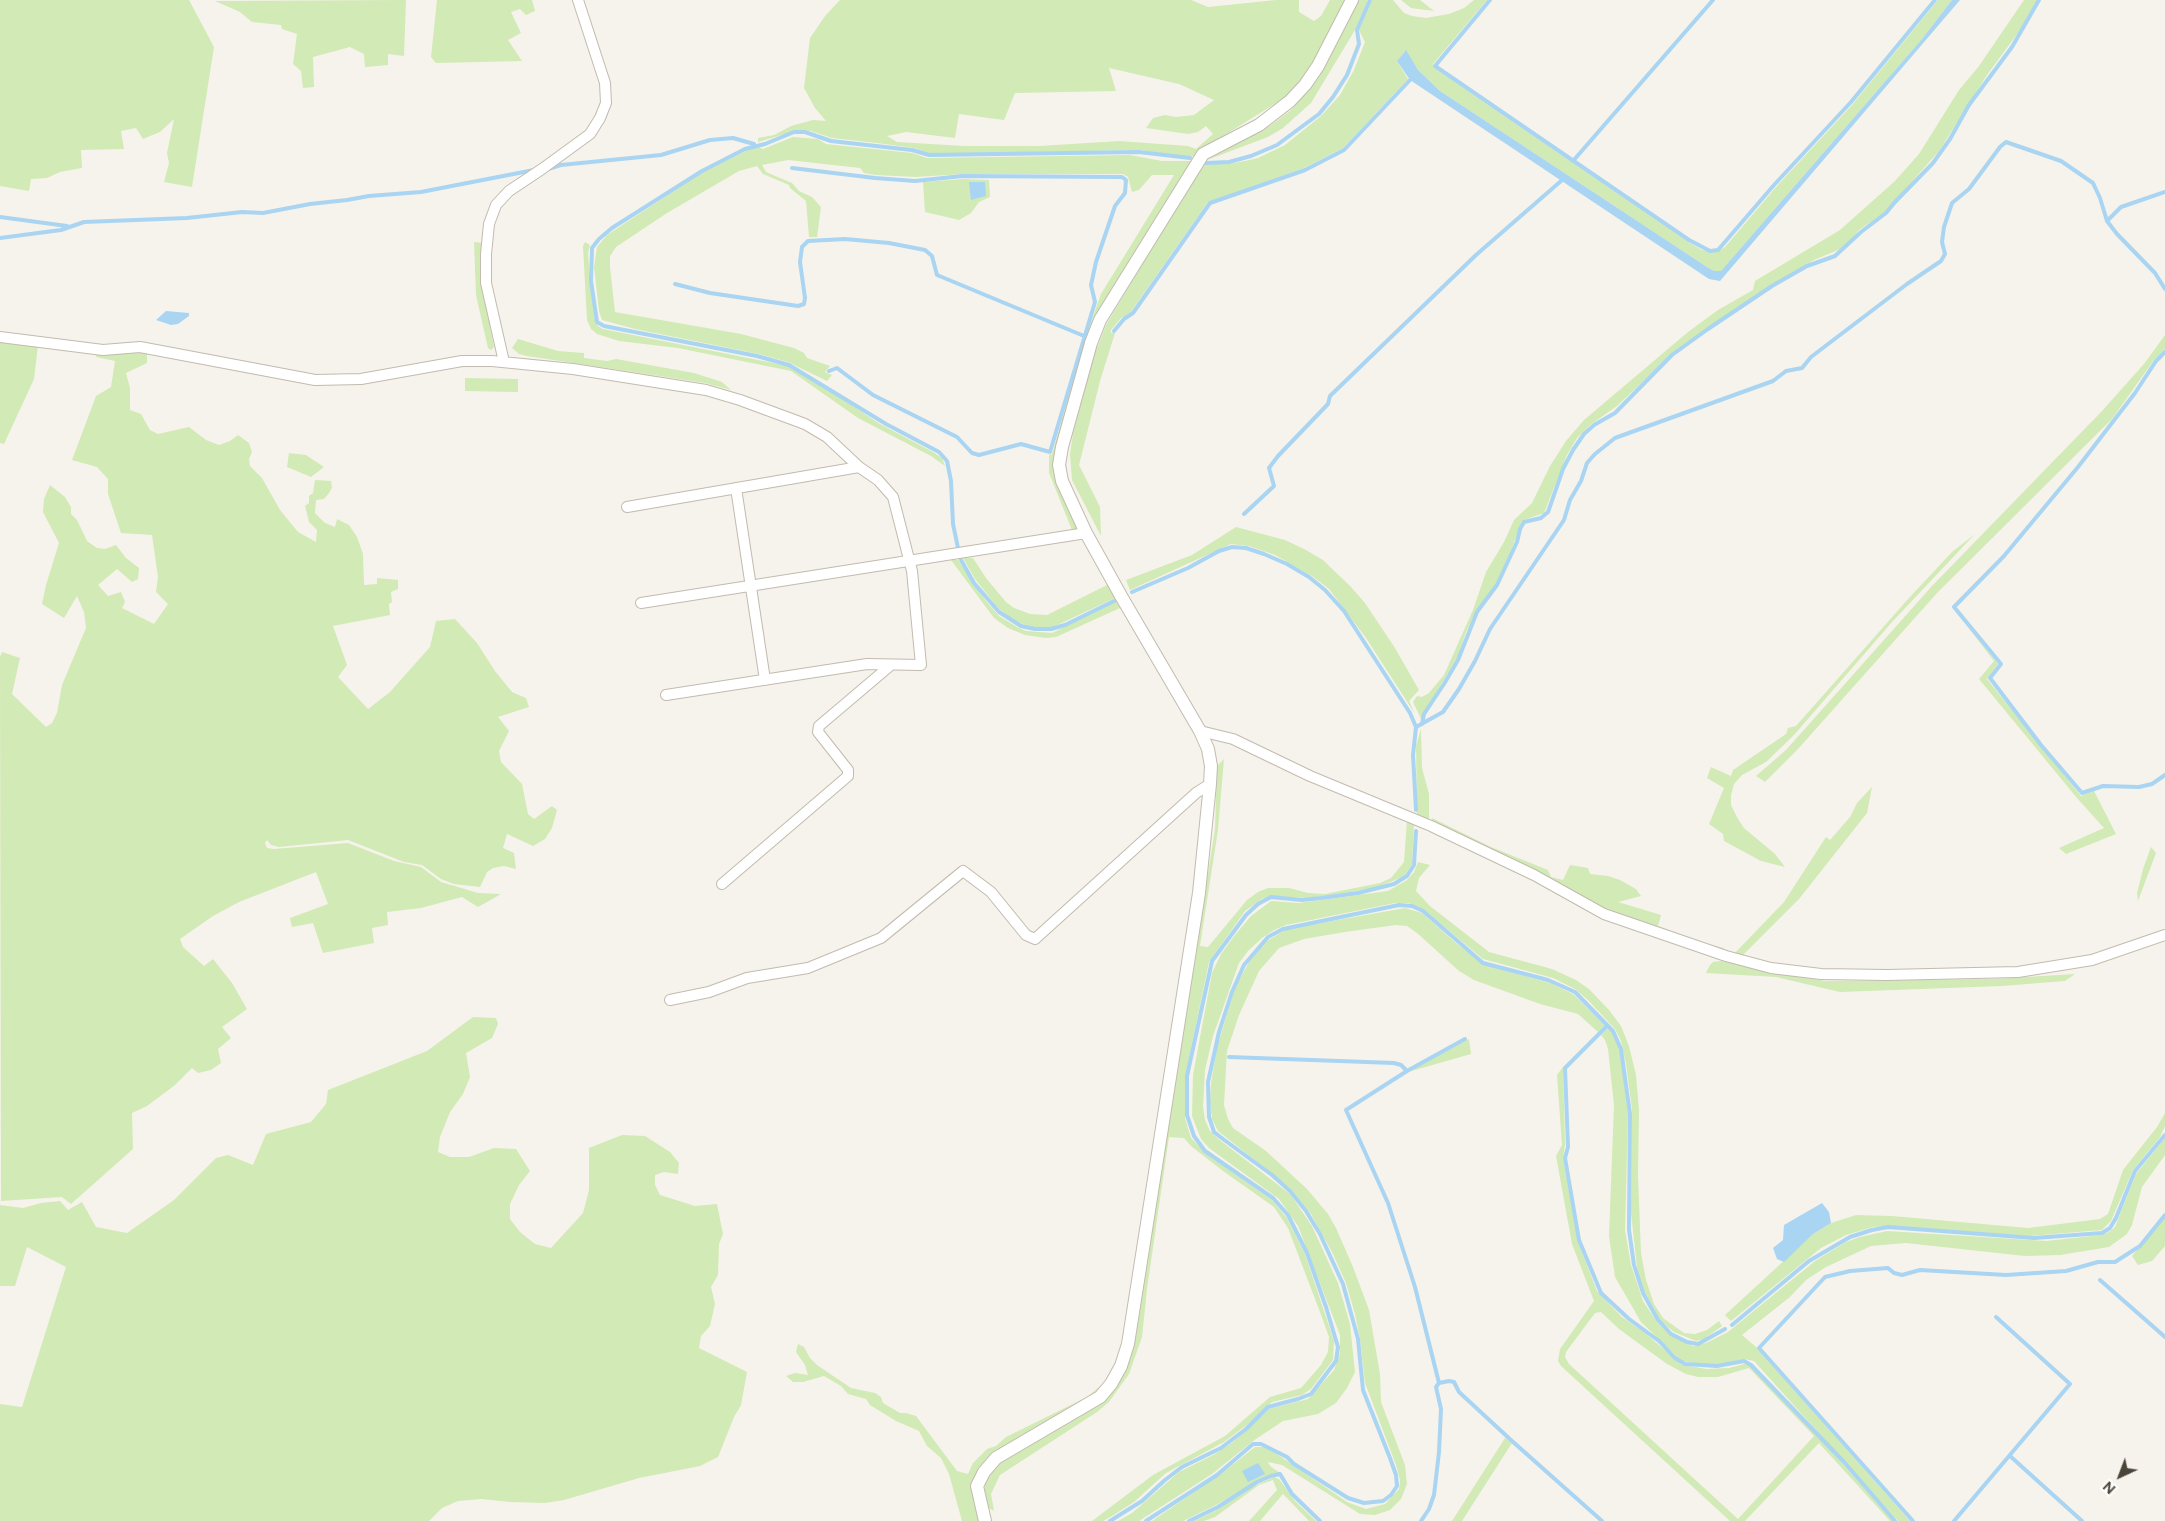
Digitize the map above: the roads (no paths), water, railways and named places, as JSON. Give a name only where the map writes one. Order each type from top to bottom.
[{"type":"street","points":[[504,362],[486,283],[489,224],[496,205],[509,191],[590,134],[600,118],[606,103],[605,83],[578,0]]},
{"type":"street","points":[[985,1521],[977,1486],[984,1472],[996,1458],[1100,1397],[1111,1384],[1121,1366],[1128,1344],[1199,893],[1210,784],[1211,766],[1208,749],[1200,731],[1086,532],[1062,481],[1059,465],[1091,343],[1100,320],[1203,154],[1258,125],[1290,101],[1305,85],[1318,66],[1352,0]]},
{"type":"street","points":[[0,337],[102,350],[140,347],[322,380],[388,376],[462,361],[504,362],[573,369],[706,390],[740,400],[805,424],[827,437],[859,468],[878,480],[893,497],[910,561],[921,666],[867,664],[666,695]]},
{"type":"street","points":[[628,507],[859,468]]},
{"type":"street","points":[[736,488],[765,680]]},
{"type":"street","points":[[641,603],[1086,532]]},
{"type":"street","points":[[722,884],[848,776],[848,770],[818,732],[819,726],[891,665]]},
{"type":"street","points":[[1200,731],[1233,739],[1319,779],[1431,826],[1534,875],[1604,914],[1718,954],[1771,968],[1821,974],[2018,972],[2092,960],[2165,935]]},
{"type":"street","points":[[670,1000],[709,992],[747,978],[808,968],[880,938],[963,871],[991,892],[1026,935],[1035,939],[1196,793],[1210,784]]},
{"type":"water","points":[[1952,0],[1960,0],[1720,281],[1709,279],[1410,80],[1397,61],[1406,50],[1418,70],[1440,91],[1707,267],[1714,271],[1721,271],[1922,39]]},
{"type":"water","points":[[969,182],[985,182],[986,196],[971,200]]},
{"type":"water","points":[[166,311],[189,313],[189,316],[178,324],[171,325],[156,320]]},
{"type":"water","points":[[1822,1203],[1829,1212],[1831,1223],[1813,1234],[1784,1262],[1777,1259],[1773,1248],[1783,1240],[1784,1225]]},
{"type":"water","points":[[1258,1463],[1265,1474],[1248,1482],[1242,1471]]},
{"type":"waterway","points":[[1206,163],[1229,162],[1251,156],[1277,145],[1319,114],[1347,75],[1359,44],[1357,30],[1370,0]]},
{"type":"waterway","points":[[1490,0],[1435,66],[1689,240],[1710,251],[1718,250],[1774,185],[1851,102],[1935,0]]},
{"type":"waterway","points":[[1573,161],[1713,0]]},
{"type":"waterway","points":[[1422,724],[1424,714],[1458,660],[1477,612],[1497,585],[1517,542],[1520,529],[1524,522],[1541,518],[1548,512],[1563,469],[1584,434],[1594,425],[1615,413],[1672,355],[1772,286],[1807,266],[1835,256],[1861,232],[1886,213],[1933,163],[1950,139],[1969,105],[2012,47],[2039,0]]},
{"type":"waterway","points":[[1114,331],[1124,319],[1133,313],[1210,203],[1305,170],[1344,150],[1410,80]]},
{"type":"waterway","points":[[958,548],[953,524],[951,481],[947,461],[939,452],[886,424],[789,365],[757,356],[604,326],[597,322],[591,281],[592,248],[612,228],[702,171],[745,149],[765,144],[794,132],[805,132],[831,141],[912,150],[929,155],[1139,152],[1190,158]]},
{"type":"waterway","points":[[548,169],[561,165],[661,155],[710,140],[733,138],[754,144]]},
{"type":"waterway","points":[[1416,727],[1443,712],[1459,689],[1490,629],[1564,520],[1570,500],[1581,481],[1587,463],[1595,454],[1615,438],[1773,381],[1786,371],[1802,368],[1811,357],[1907,284],[1941,261],[1945,254],[1942,242],[1944,227],[1952,203],[1969,189],[2000,147],[2006,142],[2061,161],[2093,183],[2107,221],[2155,273],[2165,289]]},
{"type":"waterway","points":[[792,168],[915,181],[962,176],[1122,177],[1126,180],[1125,193],[1115,206],[1096,262],[1091,285],[1095,302],[1050,452],[1021,444],[979,455],[972,453],[957,437],[873,395],[837,368],[829,371]]},
{"type":"waterway","points":[[0,238],[61,230],[84,222],[187,218],[242,212],[263,213],[369,196],[421,192],[534,170]]},
{"type":"waterway","points":[[1244,514],[1274,486],[1269,468],[1278,456],[1328,404],[1330,396],[1476,255],[1561,181]]},
{"type":"waterway","points":[[2107,221],[2121,207],[2165,192]]},
{"type":"waterway","points":[[0,217],[67,226]]},
{"type":"waterway","points":[[675,284],[710,293],[798,306],[804,304],[805,298],[800,262],[802,247],[808,241],[845,239],[889,243],[925,250],[932,256],[937,275],[1084,336]]},
{"type":"waterway","points":[[2165,352],[2156,361],[2135,393],[2078,467],[2004,556],[1954,607],[2001,664],[1990,678],[2041,745],[2082,793],[2103,786],[2139,787],[2152,784],[2165,775]]},
{"type":"waterway","points":[[1132,592],[1188,568],[1219,551],[1232,547],[1246,548],[1264,554],[1287,564],[1309,577],[1325,590],[1344,611],[1410,713],[1416,727],[1413,755],[1416,810]]},
{"type":"waterway","points":[[961,560],[974,583],[999,612],[1021,626],[1035,629],[1051,629],[1065,625],[1114,601]]},
{"type":"waterway","points":[[1110,1521],[1142,1501],[1182,1467],[1221,1448],[1246,1429],[1268,1407],[1311,1394],[1336,1361],[1338,1347],[1326,1307],[1307,1253],[1288,1215],[1273,1198],[1205,1151],[1194,1136],[1187,1115],[1187,1076],[1212,961],[1246,915],[1258,904],[1271,897],[1302,900],[1321,898],[1358,893],[1394,884],[1407,876],[1414,865],[1416,831]]},
{"type":"waterway","points":[[1146,1521],[1217,1475],[1253,1444],[1261,1444],[1287,1457],[1294,1464],[1348,1498],[1364,1503],[1383,1501],[1391,1495],[1397,1486],[1396,1475],[1390,1458],[1363,1390],[1358,1339],[1343,1284],[1320,1234],[1306,1211],[1290,1191],[1272,1175],[1214,1132],[1209,1117],[1208,1082],[1219,1032],[1232,992],[1244,965],[1268,937],[1283,929],[1399,905],[1412,906],[1423,911],[1483,963],[1548,980],[1575,992],[1613,1031],[1621,1049],[1630,1114],[1629,1230],[1634,1265],[1643,1293],[1658,1320],[1671,1334],[1687,1342],[1698,1344],[1725,1329]]},
{"type":"waterway","points":[[1607,1026],[1565,1068],[1568,1147],[1565,1158],[1579,1240],[1601,1293],[1629,1319],[1659,1341],[1675,1358],[1685,1364],[1717,1366],[1744,1361],[1751,1365],[1844,1462],[1895,1521]]},
{"type":"waterway","points":[[1439,1383],[1415,1287],[1388,1203],[1346,1110],[1407,1071],[1465,1039]]},
{"type":"waterway","points":[[1229,1057],[1394,1063],[1401,1065],[1407,1071]]},
{"type":"waterway","points":[[1732,1325],[1809,1261],[1850,1237],[1872,1230],[1888,1227],[2034,1238],[2102,1233],[2110,1228],[2116,1218],[2135,1171],[2165,1135]]},
{"type":"waterway","points":[[1913,1521],[1759,1348],[1825,1277],[1850,1271],[1888,1268],[1894,1273],[1902,1275],[1920,1270],[2006,1275],[2066,1271],[2098,1262],[2115,1262],[2140,1246],[2165,1215]]},
{"type":"waterway","points":[[2100,1280],[2165,1337]]},
{"type":"waterway","points":[[1954,1521],[2070,1384],[1996,1317]]},
{"type":"waterway","points":[[1421,1521],[1429,1509],[1434,1495],[1439,1452],[1441,1409],[1436,1387],[1439,1383],[1449,1381],[1454,1382],[1459,1392],[1602,1521]]},
{"type":"waterway","points":[[2010,1456],[2082,1521]]},
{"type":"waterway","points":[[1189,1521],[1218,1507],[1257,1482],[1280,1474],[1292,1494],[1320,1521]]}]
